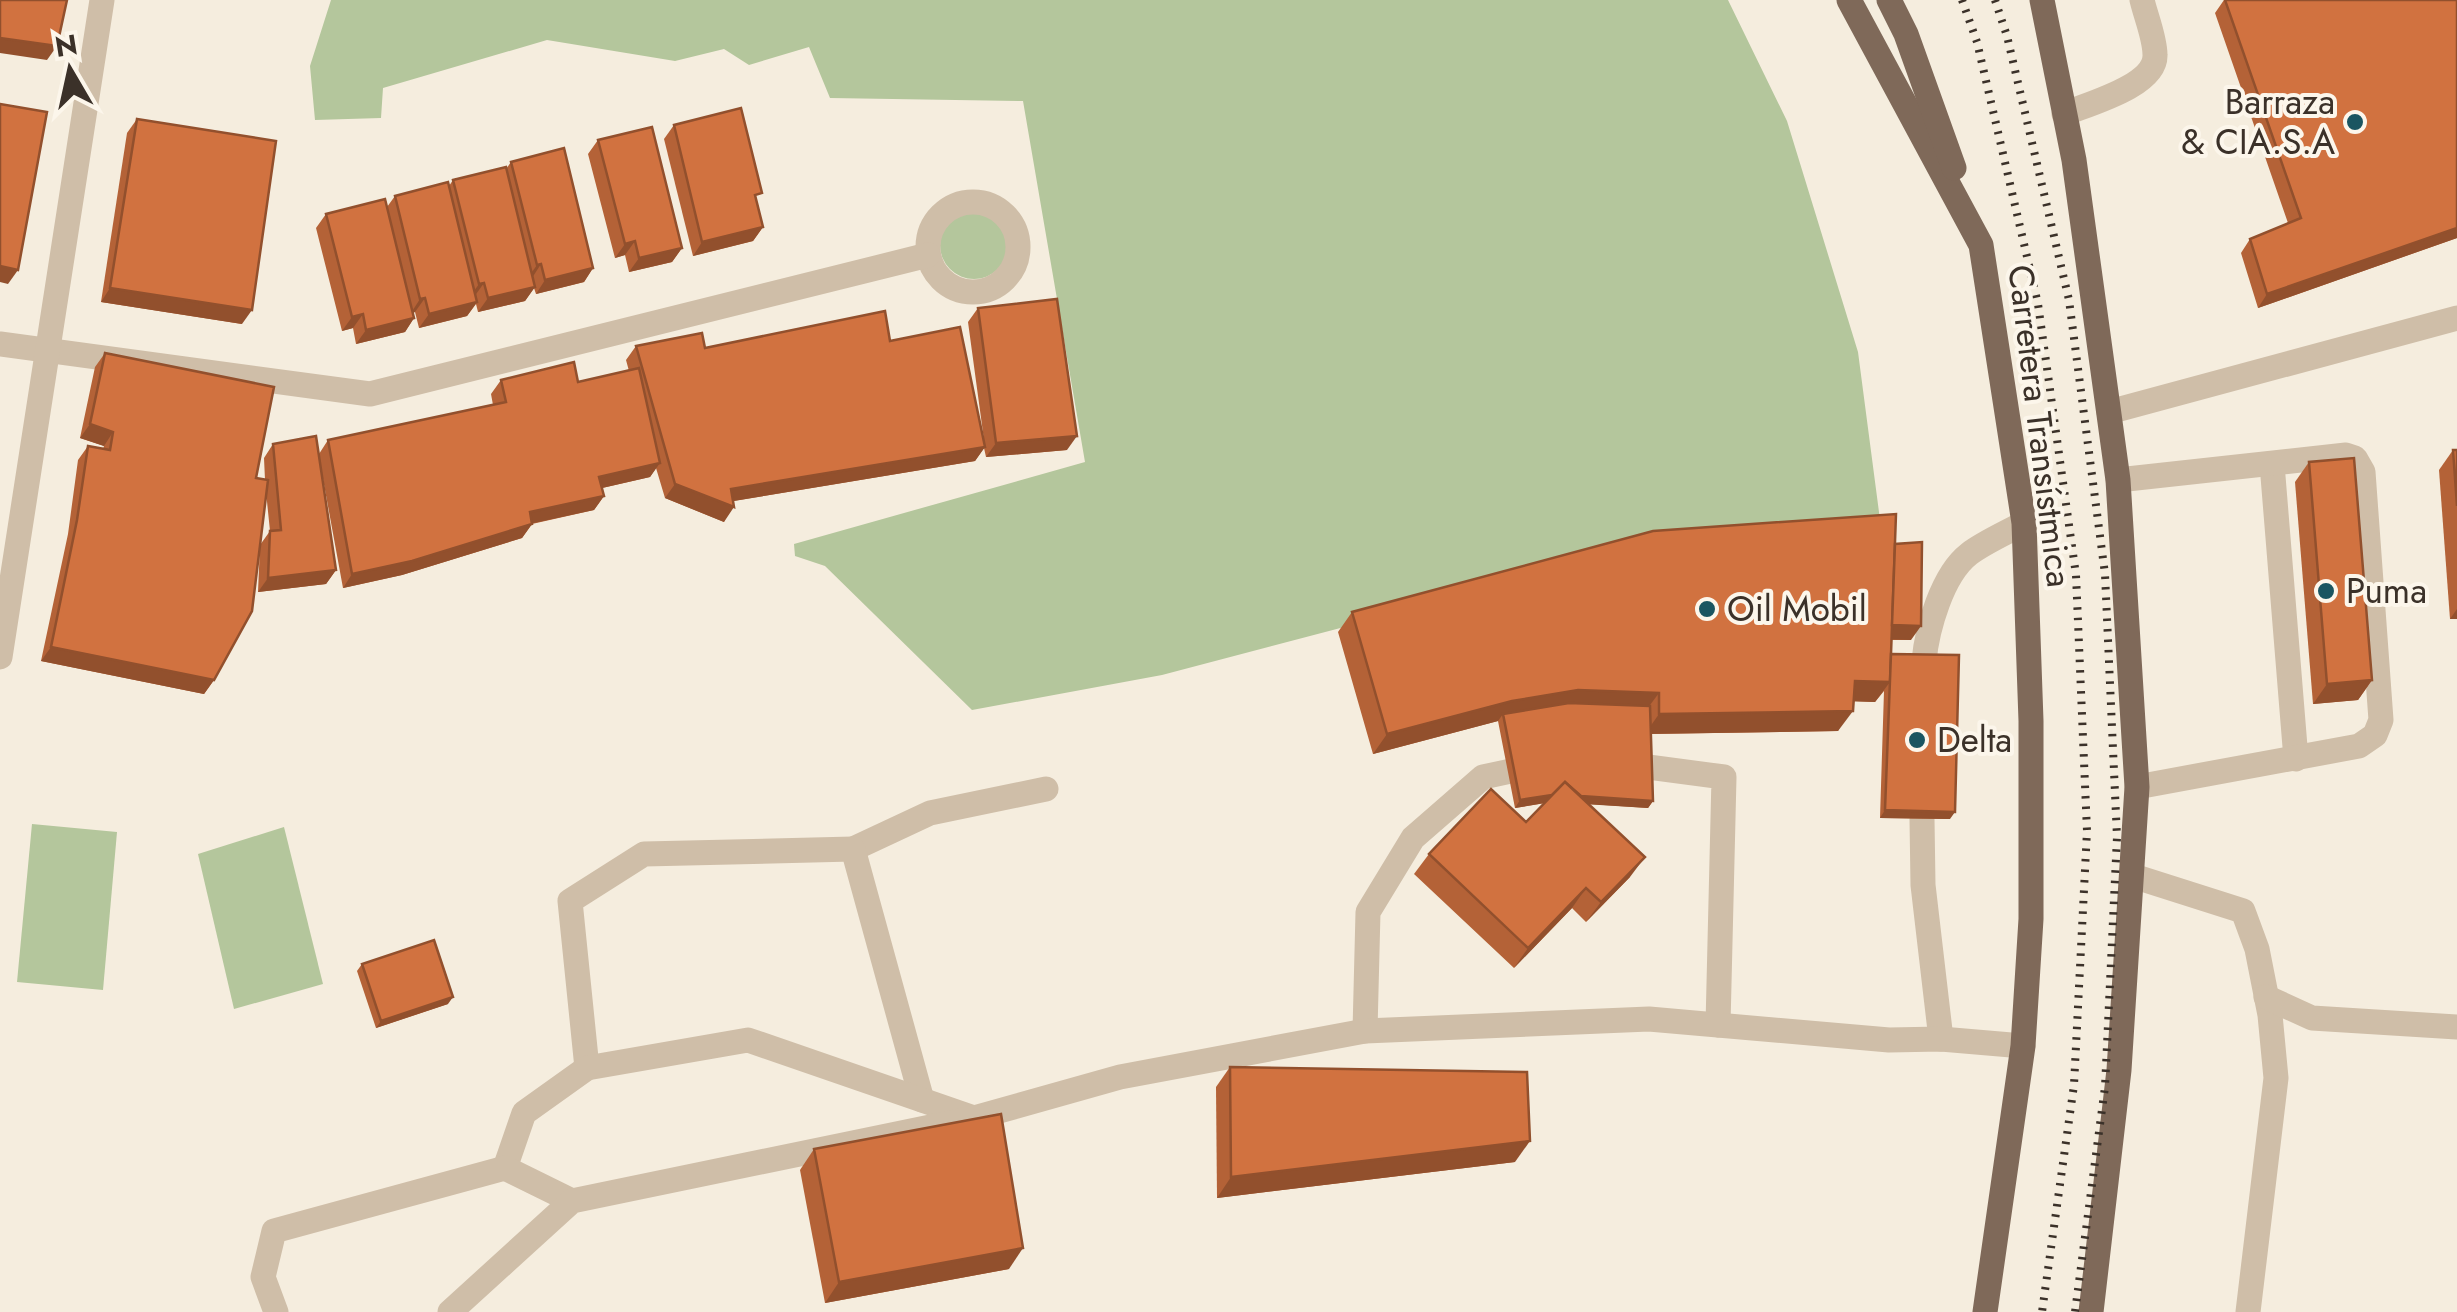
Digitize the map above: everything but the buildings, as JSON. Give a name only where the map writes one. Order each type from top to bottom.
[{"type":"main road","name":"Carretera Transístmica","points":[[1849,0],[1982,245],[2024,523],[2032,800],[2031,919],[2023,1046],[1985,1312]]},
{"type":"main road","points":[[1889,0],[1906,34],[1982,245]]},
{"type":"main road","name":"Carretera Transístmica","points":[[2038,0],[2074,160],[2118,480],[2137,787],[2119,1070],[2092,1312]]},
{"type":"street","points":[[0,657],[102,0]]},
{"type":"street","points":[[2064,114],[2134,86],[2149,73],[2156,58],[2142,0]]},
{"type":"street","points":[[0,344],[370,394],[928,255]]},
{"type":"street","points":[[2109,412],[2457,318]]},
{"type":"street","points":[[2118,480],[2346,455],[2355,458],[2363,472],[2380,720],[2374,735],[2359,746],[2137,787]]},
{"type":"street","points":[[2272,464],[2296,759]]},
{"type":"street","points":[[1924,662],[1927,632],[1946,587],[1966,556],[2024,523]]},
{"type":"street","points":[[1596,760],[1724,777],[1718,1025]]},
{"type":"street","points":[[1365,1031],[1368,912],[1413,838],[1483,776],[1558,761]]},
{"type":"street","points":[[586,1068],[570,902],[644,854],[853,849],[930,813],[1046,788]]},
{"type":"street","points":[[1922,819],[1923,885],[1941,1039]]},
{"type":"street","points":[[853,849],[922,1100]]},
{"type":"street","points":[[2134,876],[2243,911],[2258,949],[2276,1078],[2248,1312]]},
{"type":"street","points":[[2266,998],[2312,1018],[2457,1027]]},
{"type":"street","points":[[450,1312],[572,1201],[974,1118],[1120,1076],[1365,1031],[1650,1019],[1889,1040],[1941,1039],[2023,1046]]},
{"type":"street","points":[[505,1168],[524,1113],[586,1068],[748,1040],[974,1118]]},
{"type":"street","points":[[276,1312],[263,1276],[274,1231],[505,1168],[572,1201]]},
{"type":"green space","points":[[331,0],[1728,0],[1787,121],[1858,352],[1882,535],[1527,579],[1162,675],[972,710],[825,566],[795,556],[794,544],[1085,462],[1023,101],[830,98],[809,47],[749,65],[724,49],[675,61],[547,40],[383,88],[381,118],[315,120],[310,66]]},
{"type":"green space","points":[[974,211],[998,221],[1008,245],[998,269],[974,279],[950,269],[940,245],[950,221]]},
{"type":"green space","points":[[32,824],[117,832],[103,990],[17,982]]},
{"type":"green space","points":[[284,827],[323,984],[234,1009],[198,854]]},
{"type":"railway","points":[[1962,0],[1977,42],[2038,304],[2076,575],[2087,831],[2074,1085],[2042,1312]]},
{"type":"railway","points":[[1995,0],[2007,36],[2069,300],[2105,574],[2117,837],[2105,1087],[2075,1312]]},
{"type":"place","name":"Barraza & CIA.S.A","points":[[2355,122]]},
{"type":"place","name":"Puma","points":[[2326,591]]},
{"type":"place","name":"Oil Mobil","points":[[1707,609]]},
{"type":"place","name":"Delta","points":[[1917,740]]}]
